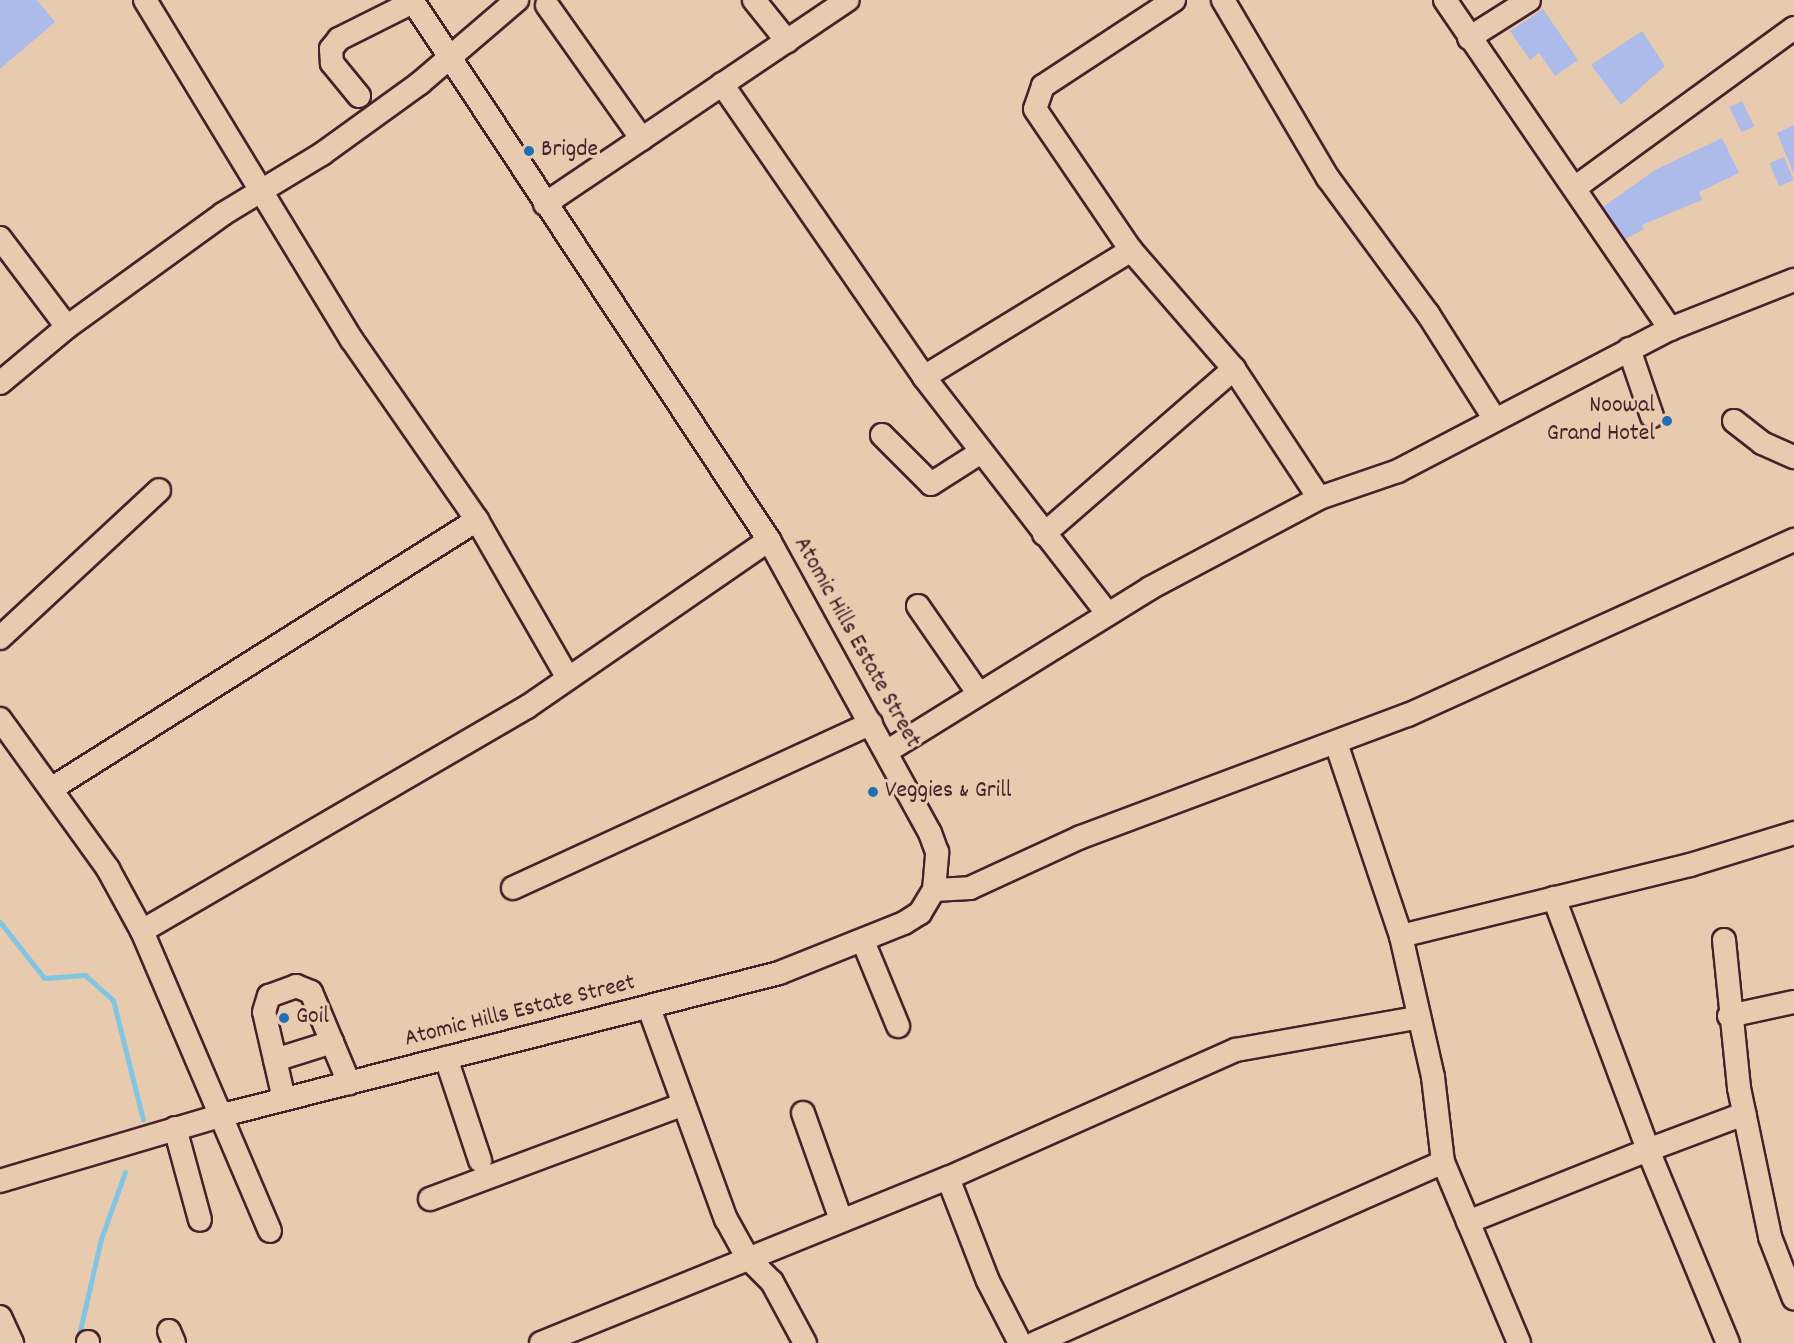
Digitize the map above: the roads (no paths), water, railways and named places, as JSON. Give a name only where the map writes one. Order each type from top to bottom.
[{"type":"street","points":[[145,0],[352,340],[477,520],[568,678]]},
{"type":"street","points":[[0,383],[67,327],[261,190],[322,154],[449,57],[517,0]]},
{"type":"street","points":[[754,0],[787,41]]},
{"type":"street","points":[[545,204],[848,0]]},
{"type":"street","points":[[1174,0],[1055,77],[1037,95],[1035,110],[1054,142],[1131,250],[1234,369],[1319,498]]},
{"type":"street","points":[[1223,0],[1328,178],[1428,314],[1494,418]]},
{"type":"street","points":[[1445,0],[1469,38],[1576,187],[1670,329]]},
{"type":"street","points":[[1469,38],[1529,0]]},
{"type":"street","points":[[359,96],[332,63],[331,49],[339,39],[413,1]]},
{"type":"street","name":"Atomic Hills Estate Street","points":[[0,1180],[219,1116],[650,1008],[779,973],[863,942],[920,913],[934,890],[937,852],[871,723],[769,540],[413,1]]},
{"type":"street","points":[[547,5],[642,139]]},
{"type":"street","points":[[1576,187],[1794,28]]},
{"type":"street","points":[[722,84],[924,377],[1108,614]]},
{"type":"street","points":[[0,238],[67,327]]},
{"type":"street","points":[[924,377],[1131,250]]},
{"type":"street","points":[[886,752],[1108,614],[1319,498],[1398,471],[1494,418],[1670,329],[1794,280]]},
{"type":"street","points":[[1629,350],[1652,416]]},
{"type":"street","points":[[1044,534],[1234,369]]},
{"type":"street","points":[[1734,421],[1762,443],[1794,457]]},
{"type":"street","points":[[882,435],[931,484],[981,452]]},
{"type":"street","points":[[0,638],[159,490]]},
{"type":"street","points":[[51,789],[477,520]]},
{"type":"street","points":[[142,931],[386,785],[478,736],[568,678],[769,540]]},
{"type":"street","points":[[934,890],[970,888],[1081,837],[1336,742],[1794,540]]},
{"type":"street","points":[[918,606],[979,694]]},
{"type":"street","points":[[0,719],[108,869],[142,931],[270,1231]]},
{"type":"street","points":[[513,888],[871,723]]},
{"type":"street","points":[[1336,742],[1401,936],[1416,1018],[1433,1077],[1443,1162],[1468,1222],[1511,1340]]},
{"type":"street","points":[[1401,936],[1554,898],[1794,833]]},
{"type":"street","points":[[1554,898],[1648,1150],[1728,1343]]},
{"type":"street","points":[[1724,940],[1729,1016],[1744,1114],[1770,1237],[1794,1299]]},
{"type":"street","points":[[863,942],[898,1026]]},
{"type":"street","points":[[284,1100],[266,1004],[269,996],[296,986],[311,992],[349,1083]]},
{"type":"street","points":[[1729,1016],[1794,1002]]},
{"type":"street","points":[[650,1008],[682,1105],[726,1219],[747,1257],[772,1282],[805,1343]]},
{"type":"street","points":[[541,1343],[747,1257],[948,1178],[1236,1050],[1416,1018]]},
{"type":"street","points":[[275,1060],[332,1042]]},
{"type":"street","points":[[446,1058],[480,1160]]},
{"type":"street","points":[[430,1199],[682,1105]]},
{"type":"street","points":[[802,1113],[841,1220]]},
{"type":"street","points":[[1468,1222],[1744,1114]]},
{"type":"street","points":[[175,1128],[200,1220]]},
{"type":"street","points":[[1035,1343],[1443,1162]]},
{"type":"street","points":[[948,1178],[988,1281],[1020,1343]]},
{"type":"street","points":[[0,1317],[12,1343]]},
{"type":"waterway","points":[[0,922],[44,978],[85,975],[113,1000],[143,1119]]},
{"type":"waterway","points":[[77,1343],[101,1239],[125,1172]]},
{"type":"place","name":"Brigde","points":[[529,151]]},
{"type":"place","name":"Noowal Grand Hotel","points":[[1667,421]]},
{"type":"place","name":"Veggies & Grill","points":[[873,792]]},
{"type":"place","name":"Goil","points":[[284,1018]]}]
